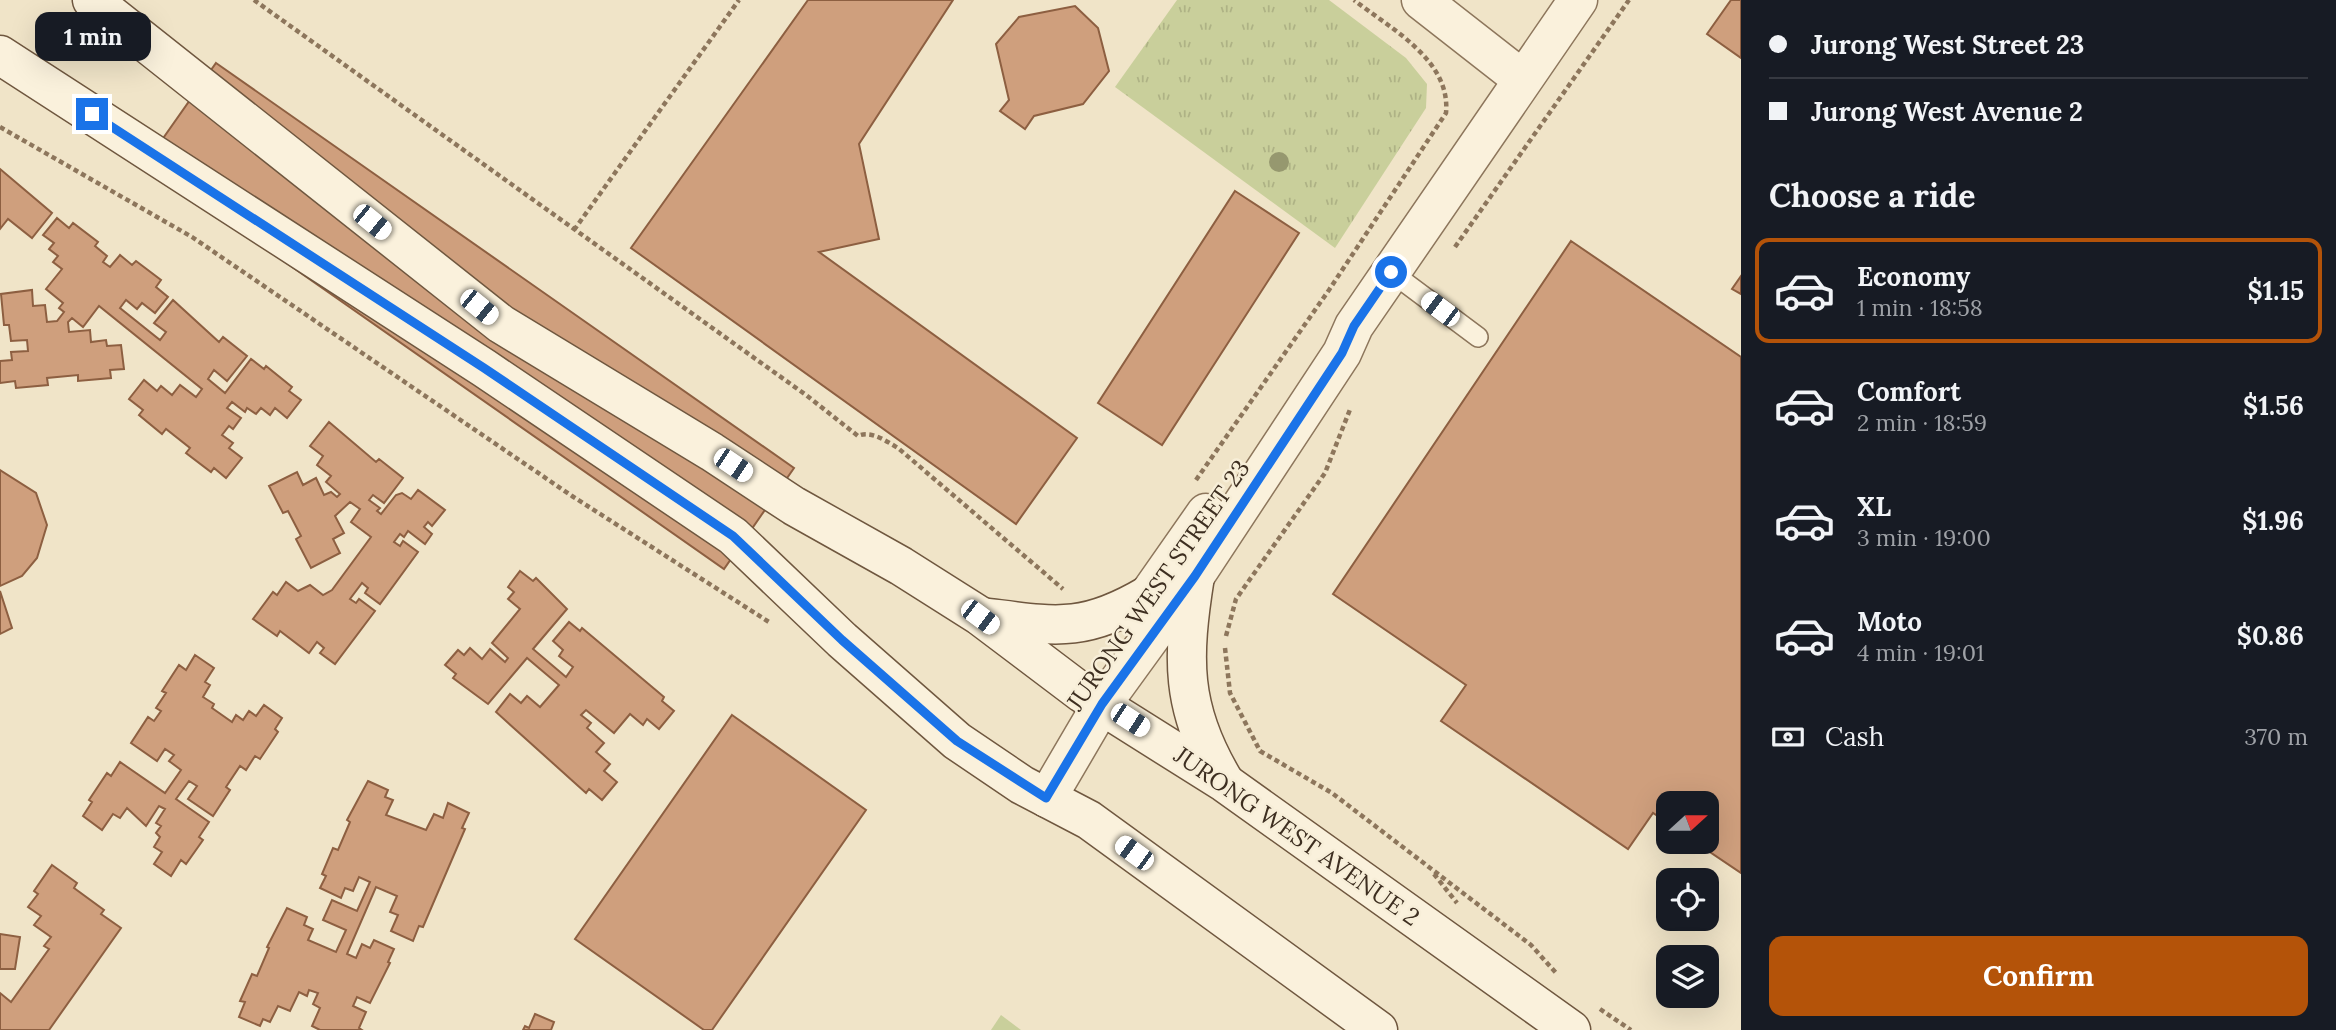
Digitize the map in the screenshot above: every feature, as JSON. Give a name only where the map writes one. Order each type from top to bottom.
[{"type":"main road","name":"JURONG WEST AVENUE 2","points":[[92,0],[501,324],[712,452],[794,506],[901,566],[980,617],[1092,698],[1581,1016]]},
{"type":"main road","points":[[1421,0],[1522,79]]},
{"type":"main road","name":"JURONG WEST STREET 23","points":[[1092,698],[1195,576],[1342,353],[1354,326],[1578,0]]},
{"type":"main road","points":[[0,55],[472,360],[733,536],[842,640],[957,741],[1034,791],[1089,820],[1378,1030]]},
{"type":"main road","name":"JURONG WEST STREET 23","points":[[1034,791],[1092,698],[1148,595],[1326,346],[1354,326]]},
{"type":"main road","points":[[1195,576],[1185,637],[1188,693],[1207,752],[1226,783]]},
{"type":"main road","points":[[980,617],[1047,625],[1084,624],[1119,612],[1148,595]]},
{"type":"lane","points":[[1391,272],[1478,337]]},
{"type":"path","points":[[254,0],[806,395],[858,436],[864,433],[898,448],[1068,592]]},
{"type":"path","points":[[574,230],[739,0]]},
{"type":"path","points":[[1188,491],[1364,239],[1446,113],[1447,99],[1443,80],[1429,61],[1354,0]]},
{"type":"path","points":[[1454,249],[1629,0]]},
{"type":"path","points":[[0,127],[192,237],[572,496],[776,627]]},
{"type":"path","points":[[1354,401],[1325,473],[1236,599],[1224,640],[1230,693],[1260,751],[1332,793],[1531,945],[1557,975]]},
{"type":"path","points":[[1581,1016],[1631,1030]]},
{"type":"green space","points":[[1177,0],[1329,0],[1406,58],[1427,84],[1426,108],[1335,248],[1115,87]]},
{"type":"green space","points":[[1001,1015],[1021,1030],[991,1030]]},
{"type":"building","points":[[808,0],[953,0],[859,144],[879,239],[819,252],[1077,438],[1016,524],[631,248]]},
{"type":"building","points":[[1731,0],[1741,0],[1741,58],[1707,34]]},
{"type":"building","points":[[1075,6],[1098,28],[1109,71],[1083,104],[1034,116],[1025,129],[1000,111],[1009,100],[996,44],[1019,17]]},
{"type":"building","points":[[216,63],[794,468],[724,569],[145,164]]},
{"type":"building","points":[[0,169],[52,213],[32,238],[8,219],[0,229]]},
{"type":"building","points":[[1235,191],[1299,233],[1162,445],[1098,403]]},
{"type":"building","points":[[57,218],[69,228],[73,223],[98,242],[95,246],[107,256],[103,262],[110,267],[120,255],[132,265],[136,261],[161,280],[156,287],[168,297],[155,313],[142,303],[137,309],[126,300],[120,308],[160,340],[166,332],[154,323],[173,300],[219,342],[223,337],[247,356],[227,381],[214,370],[208,379],[225,393],[251,359],[264,369],[266,366],[292,387],[289,391],[301,400],[287,418],[275,408],[270,415],[261,408],[256,414],[247,408],[245,412],[232,402],[227,408],[241,418],[233,429],[229,426],[222,435],[233,443],[229,448],[242,458],[226,478],[214,468],[211,472],[186,453],[190,448],[166,429],[162,434],[139,415],[143,410],[129,399],[144,380],[157,391],[161,386],[172,395],[180,385],[196,397],[202,389],[99,306],[83,327],[72,318],[68,322],[69,332],[90,330],[91,342],[106,340],[107,346],[121,345],[124,369],[110,370],[111,378],[78,381],[78,375],[47,378],[48,385],[16,388],[15,381],[0,383],[0,361],[12,360],[11,352],[28,351],[27,340],[11,341],[9,325],[4,325],[1,294],[32,290],[33,306],[45,305],[47,322],[57,321],[64,312],[59,308],[63,303],[46,289],[62,269],[53,262],[58,256],[49,249],[54,243],[43,235]]},
{"type":"building","points":[[1571,241],[1741,357],[1741,873],[1713,854],[1719,854],[1719,791],[1656,791],[1656,815],[1653,813],[1628,849],[1441,721],[1466,685],[1333,594]]},
{"type":"building","points":[[1741,276],[1741,294],[1732,289]]},
{"type":"building","points":[[329,422],[376,462],[379,459],[403,478],[384,503],[373,495],[369,500],[380,508],[377,511],[381,514],[396,495],[402,493],[411,499],[418,490],[445,510],[432,526],[428,522],[424,527],[432,534],[425,544],[408,531],[404,537],[400,534],[394,542],[400,546],[403,541],[418,552],[380,604],[365,593],[368,588],[362,583],[350,599],[356,603],[359,599],[375,611],[335,664],[320,653],[324,648],[317,642],[309,653],[280,631],[277,636],[253,619],[273,592],[277,595],[286,582],[298,591],[310,585],[323,595],[332,590],[371,537],[351,522],[360,509],[350,502],[335,516],[344,533],[333,539],[340,553],[311,568],[296,539],[301,536],[288,511],[283,513],[269,486],[297,472],[303,485],[316,478],[324,495],[331,492],[337,497],[340,494],[326,482],[331,476],[317,465],[323,456],[310,446]]},
{"type":"building","points":[[0,470],[36,493],[47,525],[37,558],[22,576],[0,586]]},
{"type":"building","points":[[520,571],[533,581],[536,578],[567,609],[533,649],[566,677],[573,667],[559,656],[563,650],[553,641],[569,622],[580,631],[582,628],[664,697],[662,701],[674,711],[659,729],[647,719],[643,725],[630,714],[614,733],[586,710],[581,715],[591,723],[587,728],[604,743],[596,752],[610,764],[604,771],[617,782],[602,800],[589,789],[586,793],[496,712],[510,694],[521,703],[527,696],[540,707],[559,685],[527,658],[488,704],[453,678],[456,674],[445,665],[458,650],[464,655],[470,648],[482,659],[490,649],[505,662],[508,658],[492,643],[520,609],[508,599],[514,592],[508,587]]},
{"type":"building","points":[[0,591],[12,628],[0,634]]},
{"type":"building","points":[[195,655],[214,668],[205,682],[210,685],[203,697],[214,704],[212,708],[232,722],[236,715],[243,720],[249,711],[256,716],[264,705],[282,718],[275,729],[278,732],[260,759],[255,756],[246,770],[240,766],[226,787],[230,790],[213,816],[188,799],[197,786],[189,781],[176,799],[209,822],[199,837],[203,840],[186,864],[181,860],[171,876],[154,864],[162,852],[154,847],[160,837],[156,833],[161,826],[156,823],[165,809],[159,806],[146,826],[127,808],[120,818],[113,814],[102,830],[83,816],[92,802],[89,800],[107,773],[111,776],[120,762],[165,793],[181,770],[169,761],[174,755],[165,749],[157,761],[131,743],[148,717],[154,721],[161,711],[156,708],[166,693],[162,691],[179,665],[186,670]]},
{"type":"building","points":[[732,715],[866,810],[712,1030],[704,1030],[575,939]]},
{"type":"building","points":[[368,781],[388,790],[385,797],[393,800],[386,815],[426,830],[434,814],[443,818],[448,803],[469,813],[462,828],[465,829],[423,927],[419,926],[413,941],[391,931],[398,915],[390,912],[397,896],[376,887],[347,954],[356,958],[362,944],[370,948],[374,940],[394,949],[370,1003],[357,997],[353,1006],[366,1012],[359,1028],[362,1030],[320,1030],[312,1026],[320,1008],[313,1004],[318,993],[309,990],[307,996],[299,992],[290,1011],[278,1006],[270,1022],[263,1019],[260,1026],[239,1017],[245,1002],[240,1001],[252,974],[257,976],[269,948],[267,947],[287,908],[307,917],[304,925],[313,929],[308,940],[336,952],[346,930],[323,920],[332,900],[357,911],[370,882],[359,877],[353,891],[345,888],[341,898],[320,888],[326,876],[322,874],[333,848],[338,850],[350,822],[347,820]]},
{"type":"building","points":[[52,865],[77,883],[74,888],[104,910],[101,914],[121,928],[49,1030],[0,1030],[0,993],[11,1002],[49,949],[44,946],[51,937],[34,925],[41,916],[28,907],[38,894],[34,891]]},
{"type":"building","points":[[0,934],[20,937],[15,969],[0,969]]},
{"type":"building","points":[[535,1014],[554,1022],[551,1030],[523,1030],[525,1026],[529,1028]]},
{"type":"route","points":[[92,114],[484,368],[733,536],[842,640],[957,741],[1000,772],[1046,798],[1102,704],[1195,576],[1342,353],[1354,326],[1391,272]]}]
